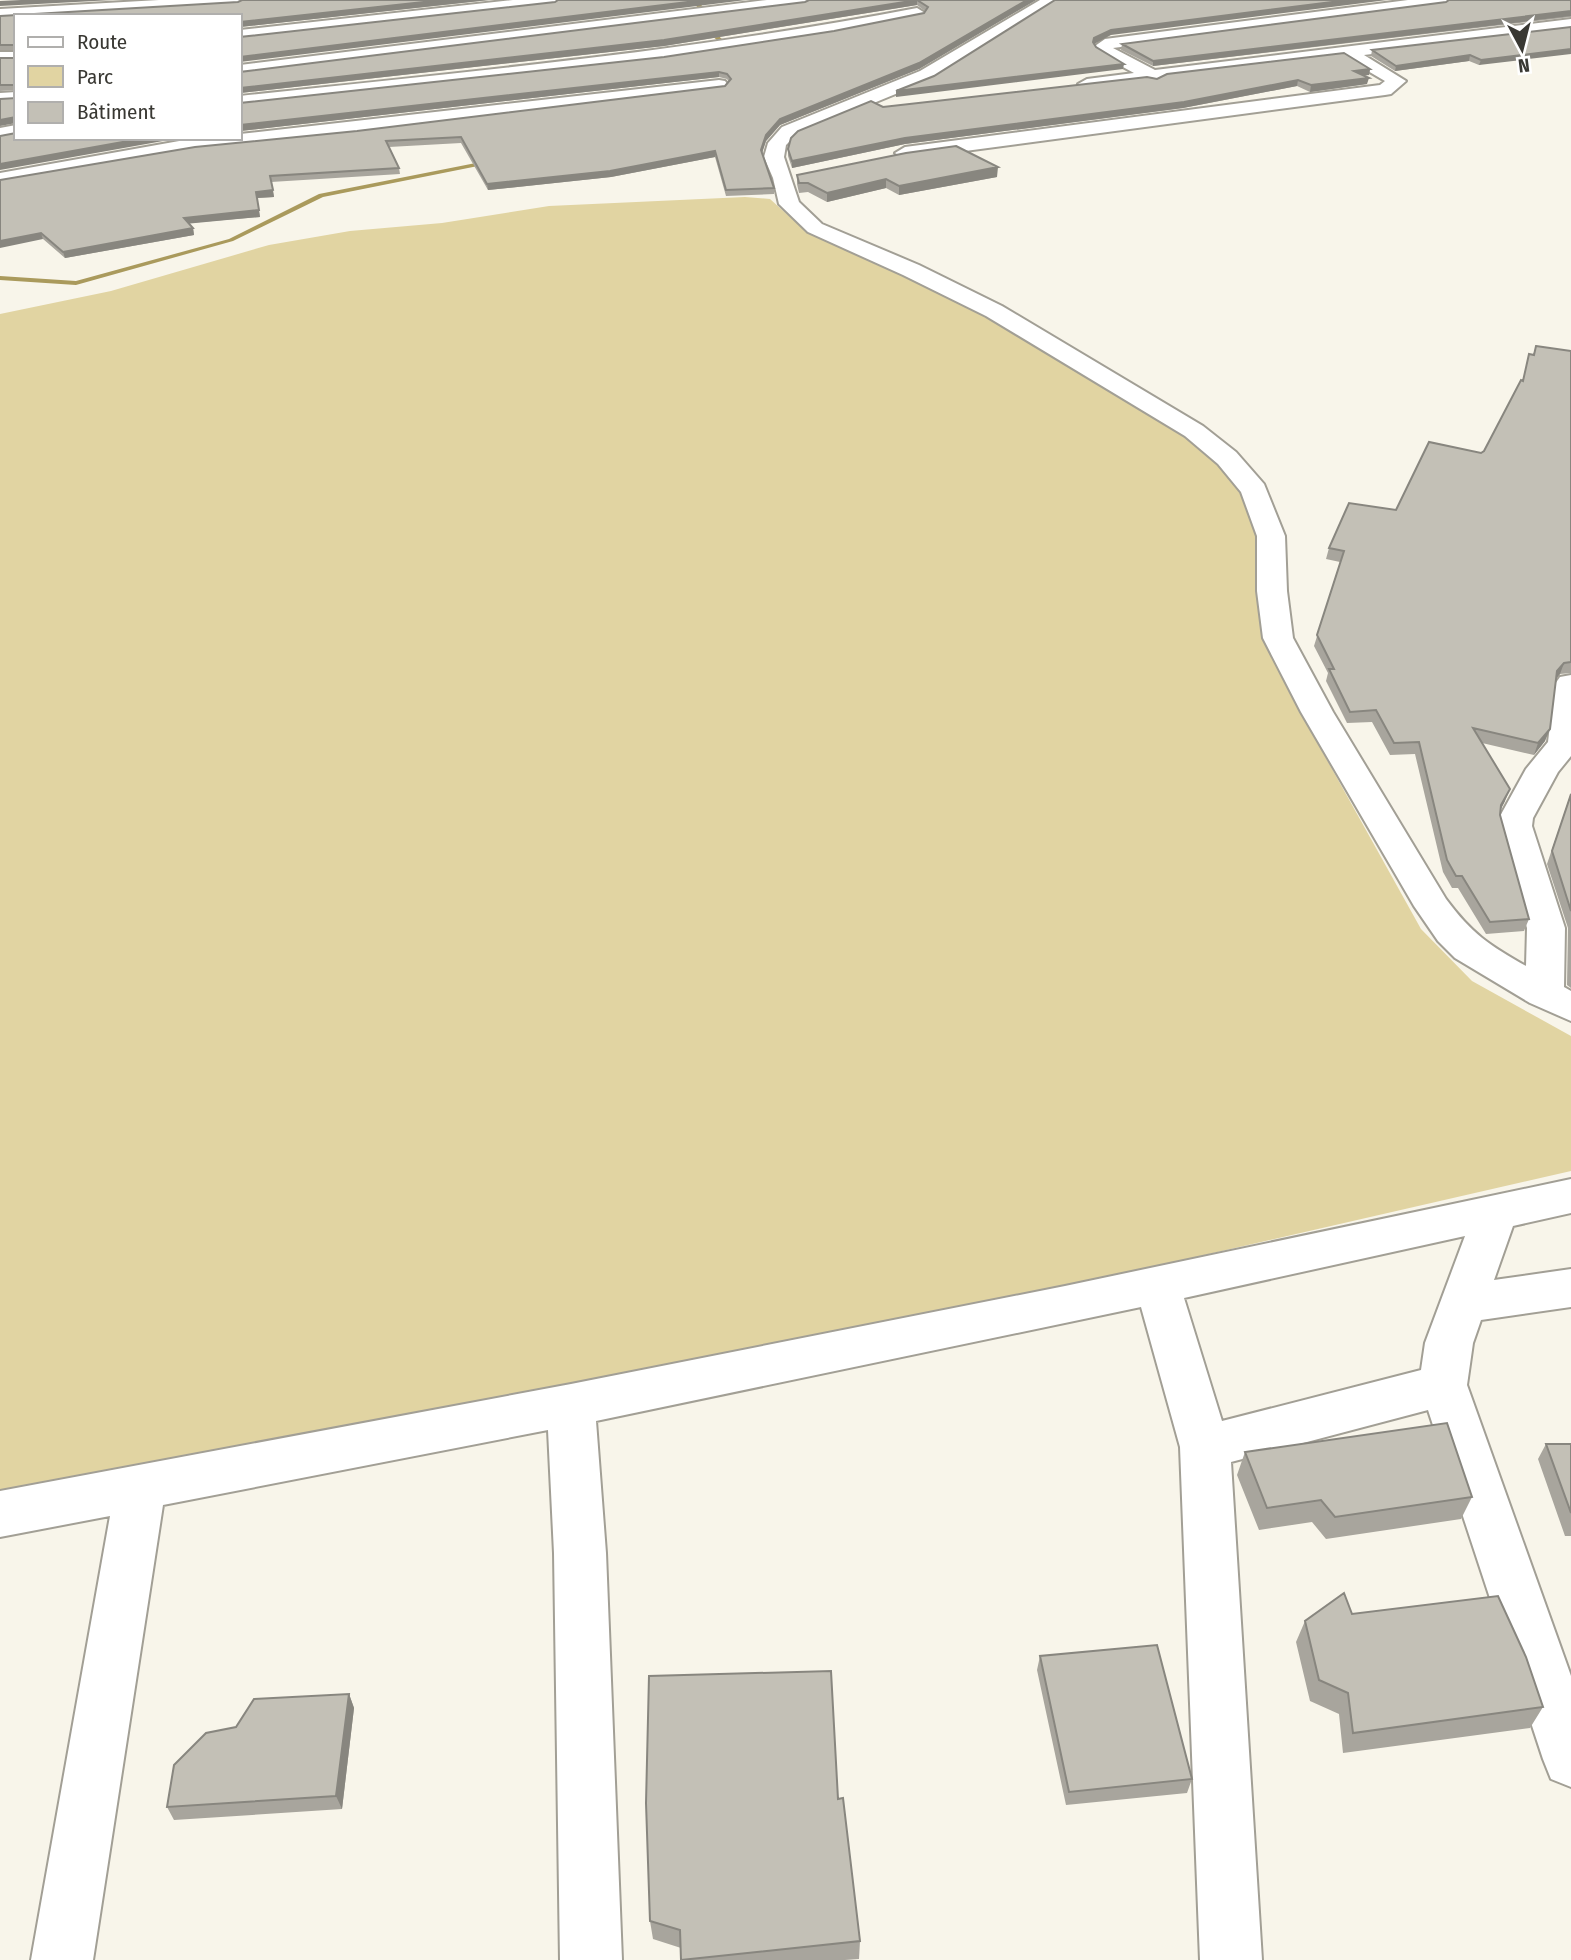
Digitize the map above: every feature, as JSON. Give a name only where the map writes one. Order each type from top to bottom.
[{"type":"street","points":[[0,14],[239,0]]},
{"type":"street","points":[[242,35],[555,0]]},
{"type":"street","points":[[242,70],[805,0]]},
{"type":"street","points":[[1051,0],[926,75],[789,131],[777,143],[774,157],[790,177],[789,204],[815,228],[911,270],[1033,333],[1194,431],[1210,442],[1243,474],[1254,490],[1271,536],[1272,591],[1278,638],[1415,881],[1451,932],[1468,949],[1558,1000]]},
{"type":"street","points":[[1217,110],[1105,50],[1103,46],[1444,0]]},
{"type":"street","points":[[242,101],[665,54],[857,26],[917,13]]},
{"type":"street","points":[[1070,86],[1571,24]]},
{"type":"street","points":[[891,156],[1217,110],[1385,90],[1397,80],[1346,51]]},
{"type":"street","points":[[242,139],[719,85]]},
{"type":"street","points":[[844,110],[896,105]]},
{"type":"street","points":[[0,179],[196,144],[236,140]]},
{"type":"street","points":[[1558,1000],[1546,928],[1517,837],[1516,818],[1543,769],[1564,743],[1571,684]]},
{"type":"street","points":[[0,1514],[571,1405],[1571,1196]]},
{"type":"street","points":[[1496,1211],[1449,1342],[1443,1385],[1489,1512],[1571,1759]]},
{"type":"street","points":[[1157,1284],[1205,1447],[1231,1960]]},
{"type":"street","points":[[1465,1303],[1571,1288]]},
{"type":"street","points":[[1205,1447],[1443,1385]]},
{"type":"street","points":[[571,1405],[580,1553],[591,1960]]},
{"type":"street","points":[[62,1960],[141,1485]]},
{"type":"green space","points":[[745,197],[770,199],[800,226],[821,239],[990,319],[1202,448],[1223,469],[1245,500],[1258,543],[1263,636],[1287,688],[1421,929],[1472,981],[1571,1036],[1571,1171],[895,1326],[0,1493],[0,314],[111,291],[269,245],[350,231],[442,223],[549,206]]},
{"type":"building","points":[[442,0],[242,22],[242,14],[34,14],[238,2]]},
{"type":"building","points":[[704,0],[242,57],[242,37],[555,2]]},
{"type":"building","points":[[917,0],[664,40],[242,88],[242,72],[805,2]]},
{"type":"building","points":[[917,0],[1027,0],[919,63],[780,119],[766,135],[761,150],[774,188],[726,190],[715,151],[610,171],[487,184],[461,137],[386,141],[399,168],[270,176],[273,190],[256,192],[259,210],[184,218],[193,228],[63,252],[41,233],[0,241],[0,180],[195,147],[357,131],[725,86],[731,79],[727,74],[719,72],[242,125],[242,103],[664,57],[834,31],[924,13],[928,7]]},
{"type":"building","points":[[1055,0],[1348,0],[1111,30],[1094,38],[1096,47],[1124,64],[896,91],[934,76]]},
{"type":"building","points":[[1571,0],[1571,11],[1153,61],[1122,44],[1446,2]]},
{"type":"building","points":[[14,15],[14,45],[0,45],[0,16]]},
{"type":"building","points":[[1571,27],[1571,49],[1481,60],[1470,55],[1396,66],[1372,50]]},
{"type":"building","points":[[1344,53],[1370,69],[1354,71],[1369,78],[1311,85],[1298,80],[1184,102],[905,138],[792,161],[788,149],[791,138],[798,131],[871,101],[883,107],[1147,77],[1157,79],[1167,74]]},
{"type":"building","points":[[0,58],[14,58],[14,85],[0,85]]},
{"type":"building","points":[[14,98],[14,117],[0,120],[0,99]]},
{"type":"building","points":[[14,133],[14,140],[134,140],[0,164],[0,136]]},
{"type":"building","points":[[956,146],[998,167],[899,186],[886,179],[827,193],[808,183],[799,183],[797,175],[906,153]]},
{"type":"building","points":[[1536,346],[1571,351],[1571,662],[1564,663],[1557,671],[1550,729],[1538,743],[1473,728],[1510,789],[1501,805],[1500,815],[1529,919],[1490,922],[1462,876],[1456,876],[1447,860],[1419,742],[1394,743],[1376,710],[1350,712],[1329,669],[1334,669],[1317,635],[1344,551],[1329,548],[1349,503],[1396,510],[1429,442],[1481,453],[1484,451],[1521,380],[1523,381],[1529,354],[1534,355]]},
{"type":"building","points":[[1571,794],[1571,911],[1552,851]]},
{"type":"building","points":[[1447,1423],[1472,1497],[1335,1517],[1321,1500],[1267,1508],[1245,1452]]},
{"type":"building","points":[[1546,1444],[1571,1444],[1571,1513]]},
{"type":"building","points":[[1344,1593],[1352,1614],[1498,1596],[1526,1657],[1543,1707],[1353,1733],[1348,1693],[1319,1680],[1305,1621]]},
{"type":"building","points":[[1157,1645],[1192,1779],[1069,1792],[1040,1656]]},
{"type":"building","points":[[831,1671],[838,1799],[843,1798],[860,1941],[681,1960],[680,1930],[650,1921],[646,1803],[649,1676]]},
{"type":"building","points":[[349,1694],[336,1796],[167,1807],[174,1765],[206,1733],[236,1727],[254,1699]]},
{"type":"waterway","points":[[695,0],[700,6],[696,14],[698,20],[732,51]]},
{"type":"waterway","points":[[0,278],[76,283],[231,240],[321,195],[491,162]]}]
